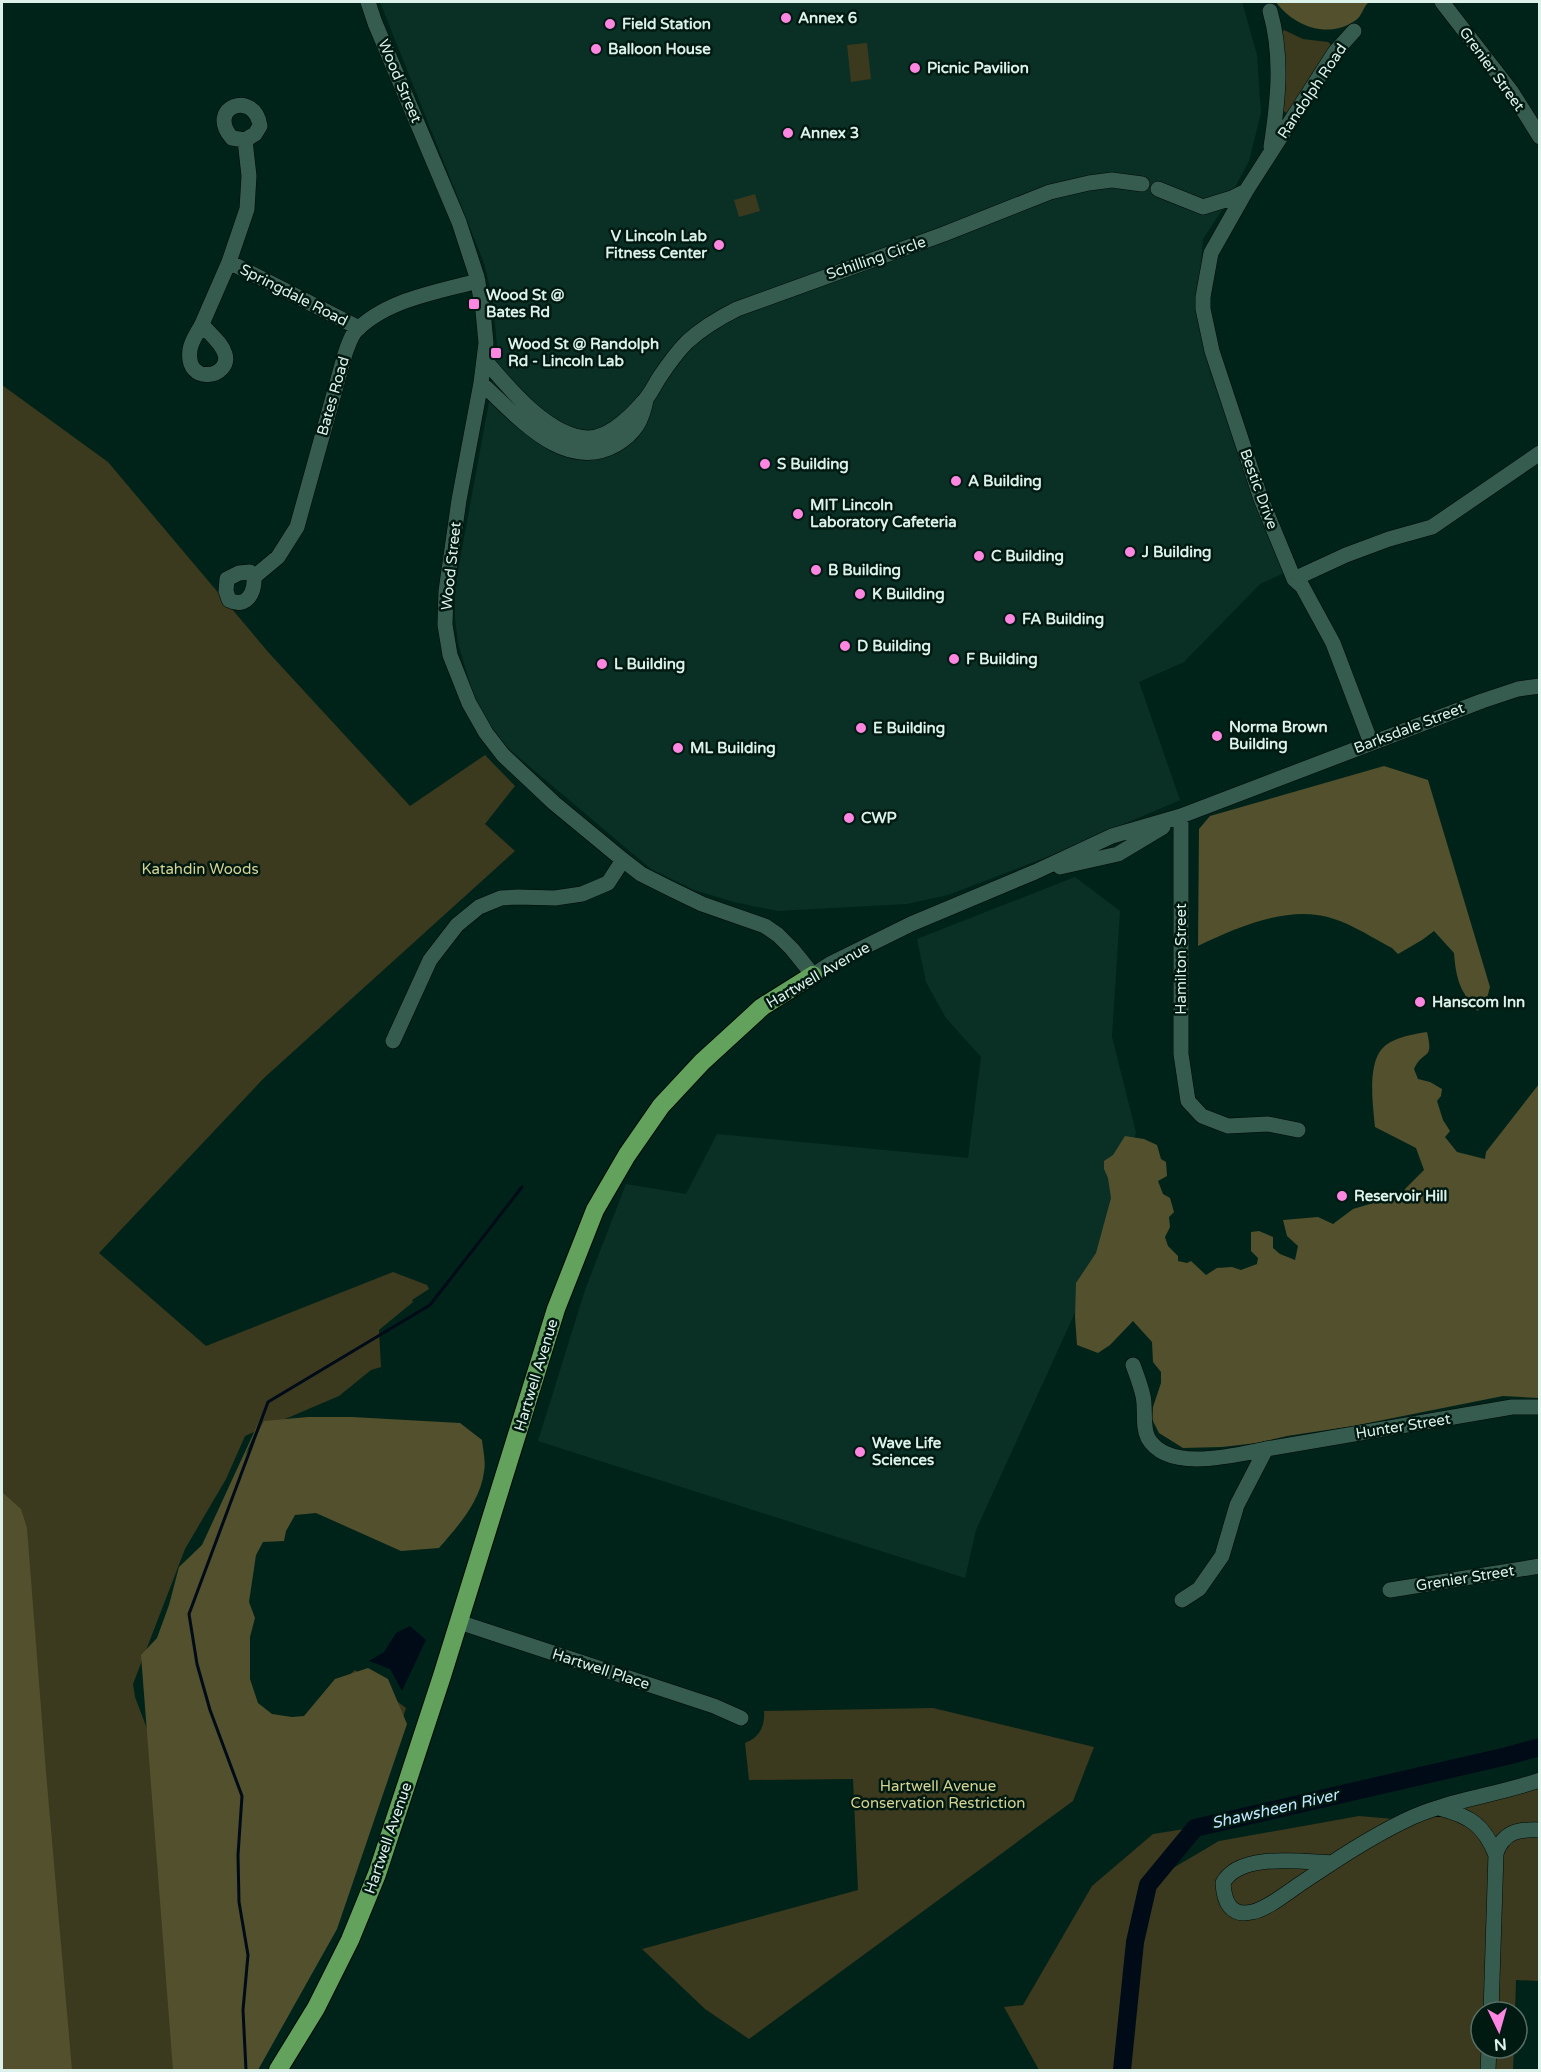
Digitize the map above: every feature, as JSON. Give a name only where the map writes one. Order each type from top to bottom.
[{"type":"main road","name":"Hartwell Avenue","points":[[278,2070],[316,2008],[345,1950],[372,1885],[404,1794],[556,1310],[595,1210],[634,1145],[662,1106],[686,1080],[762,1007],[813,975]]},
{"type":"street","name":"Wood Street","points":[[368,2],[459,222],[478,281],[486,343],[482,383],[449,560],[445,625],[450,655],[469,703],[486,733],[503,755],[554,803],[623,860],[641,874],[702,904],[765,926],[785,942],[813,975]]},
{"type":"street","name":"Grenier Street","points":[[1443,2],[1511,91],[1539,137]]},
{"type":"street","name":"Randolph Road","points":[[1270,11],[1276,34],[1279,64],[1271,152]]},
{"type":"street","name":"Randolph Road","points":[[1227,224],[1335,52],[1354,31]]},
{"type":"street","name":"Springdale Road","points":[[202,324],[229,262],[247,209],[249,176],[245,140]]},
{"type":"street","name":"Schilling Circle","points":[[482,383],[536,434],[557,447],[576,452],[593,452],[604,449],[627,438],[639,425],[646,400],[659,378],[687,342],[713,322],[737,309],[944,234],[1050,192],[1112,180],[1142,184]]},
{"type":"street","points":[[1158,189],[1203,207],[1227,224]]},
{"type":"street","points":[[1203,207],[1246,191]]},
{"type":"street","name":"Bestic Drive","points":[[1227,224],[1211,253],[1206,276],[1203,309],[1212,351],[1254,480],[1294,579],[1302,586],[1333,642],[1371,743]]},
{"type":"street","name":"Springdale Road","points":[[229,262],[360,328]]},
{"type":"street","name":"Bates Road","points":[[254,577],[278,557],[297,527],[352,335],[379,312],[408,301],[478,281]]},
{"type":"street","name":"Schilling Circle","points":[[484,359],[538,414],[572,435],[590,438],[607,432],[646,400]]},
{"type":"street","points":[[1294,579],[1346,555],[1389,539],[1432,527],[1539,453]]},
{"type":"street","name":"Barksdale Street","points":[[1112,836],[1181,816],[1482,700],[1518,689],[1539,686]]},
{"type":"street","name":"Barksdale Street","points":[[1118,854],[1181,816]]},
{"type":"street","name":"Hamilton Street","points":[[1181,816],[1181,1054],[1188,1101],[1202,1116],[1228,1126],[1268,1124],[1298,1130]]},
{"type":"street","name":"Hartwell Avenue","points":[[813,975],[830,964],[911,924],[1035,872],[1112,836]]},
{"type":"street","name":"Hartwell Avenue","points":[[1035,872],[1118,854]]},
{"type":"street","points":[[393,1041],[430,960],[457,925],[479,907],[501,898],[555,898],[582,894],[608,883],[623,860]]},
{"type":"street","name":"Hunter Street","points":[[1133,1365],[1144,1398],[1148,1437],[1162,1452],[1190,1460],[1228,1456],[1512,1407],[1539,1407]]},
{"type":"street","points":[[1182,1600],[1199,1589],[1222,1556],[1237,1505],[1266,1449]]},
{"type":"street","name":"Grenier Street","points":[[1390,1590],[1539,1566]]},
{"type":"street","name":"Hartwell Place","points":[[459,1622],[714,1706],[741,1718]]},
{"type":"street","points":[[1332,1863],[1272,1862],[1241,1866],[1232,1871],[1223,1882],[1226,1903],[1233,1910],[1243,1913],[1260,1910],[1332,1863],[1406,1820],[1439,1808],[1516,1789],[1539,1780]]},
{"type":"street","points":[[1439,1808],[1454,1812],[1475,1823],[1487,1836],[1496,1855]]},
{"type":"street","points":[[1491,2000],[1496,1855],[1499,1845],[1511,1833],[1519,1830],[1539,1830]]},
{"type":"shaded area","points":[[380,2],[1242,2],[1257,55],[1261,113],[1249,161],[1226,204],[1203,239],[1198,307],[1211,374],[1284,573],[1260,584],[1184,662],[1139,682],[1180,800],[1047,857],[948,895],[907,904],[778,911],[734,902],[694,890],[651,869],[504,745],[481,712],[473,694],[458,643],[455,618],[455,587],[493,380],[497,344],[492,296],[484,263]]},
{"type":"shaded area","points":[[1276,2],[1369,2],[1360,16],[1346,26],[1323,29],[1302,24],[1292,18]]},
{"type":"shaded area","points":[[1384,766],[1428,780],[1490,987],[1487,998],[1478,1011],[1460,985],[1454,953],[1434,931],[1398,954],[1392,948],[1346,924],[1327,917],[1302,914],[1256,922],[1198,946],[1199,829],[1210,816]]},
{"type":"shaded area","points":[[1075,877],[1120,911],[1112,1037],[1136,1133],[1118,1180],[1134,1183],[976,1530],[965,1578],[538,1441],[585,1290],[626,1184],[686,1194],[717,1134],[968,1158],[981,1057],[946,1018],[926,982],[917,939]]},
{"type":"shaded area","points":[[1427,1032],[1429,1051],[1414,1069],[1418,1079],[1430,1082],[1442,1089],[1437,1101],[1443,1120],[1450,1131],[1445,1137],[1457,1152],[1485,1159],[1486,1152],[1539,1084],[1539,1398],[1503,1396],[1353,1426],[1222,1447],[1183,1448],[1159,1433],[1152,1419],[1153,1407],[1161,1383],[1161,1372],[1153,1362],[1152,1342],[1133,1321],[1110,1345],[1098,1353],[1077,1345],[1076,1283],[1096,1253],[1111,1198],[1104,1161],[1113,1155],[1125,1136],[1144,1139],[1157,1145],[1161,1159],[1166,1162],[1167,1176],[1158,1181],[1163,1194],[1170,1198],[1174,1212],[1169,1217],[1170,1227],[1165,1237],[1168,1246],[1178,1256],[1178,1261],[1187,1263],[1191,1261],[1206,1275],[1217,1268],[1232,1267],[1241,1270],[1257,1264],[1258,1258],[1251,1251],[1251,1232],[1259,1231],[1273,1237],[1273,1248],[1280,1254],[1295,1260],[1298,1246],[1287,1236],[1283,1220],[1318,1217],[1333,1224],[1353,1209],[1404,1197],[1405,1189],[1424,1170],[1416,1148],[1375,1127],[1372,1083],[1376,1061],[1386,1045],[1400,1038]]},
{"type":"shaded area","points":[[268,1402],[245,1456],[264,1421],[308,1417],[352,1417],[460,1423],[482,1440],[484,1472],[473,1503],[461,1522],[439,1548],[401,1551],[316,1513],[295,1515],[286,1531],[284,1541],[263,1542],[256,1555],[249,1602],[255,1618],[250,1637],[250,1679],[258,1703],[272,1714],[304,1716],[335,1679],[368,1668],[388,1679],[407,1724],[337,1929],[258,2070],[173,2070],[141,1655],[157,1638],[179,1567],[202,1545]]},
{"type":"shaded area","points":[[2,1492],[21,1509],[27,1528],[72,2070],[2,2070]]},
{"type":"shaded area","points":[[410,1626],[426,1640],[402,1691],[390,1669],[369,1661],[384,1652],[396,1633]]},
{"type":"green space","points":[[1284,30],[1303,39],[1328,42],[1331,45],[1287,113],[1283,111],[1286,72],[1282,32]]},
{"type":"green space","points":[[867,43],[871,79],[851,82],[847,45]]},
{"type":"green space","points":[[755,194],[760,211],[739,217],[734,200]]},
{"type":"green space","name":"Katahdin Woods","points":[[2,385],[108,462],[269,653],[410,806],[485,755],[515,786],[485,824],[515,851],[264,1078],[99,1253],[206,1346],[393,1272],[427,1285],[429,1289],[412,1300],[413,1302],[379,1330],[381,1367],[371,1370],[339,1396],[245,1436],[226,1479],[185,1549],[133,1684],[135,1697],[184,1826],[355,1670],[406,1708],[343,1898],[240,2070],[2,2070]]},
{"type":"green space","name":"Hartwell Avenue Conservation Restriction","points":[[933,1708],[1094,1747],[1073,1801],[749,2039],[705,2009],[642,1949],[858,1890],[853,1779],[749,1780],[745,1743],[761,1730],[764,1711]]},
{"type":"green space","points":[[1539,1776],[1539,1981],[1516,1980],[1515,2000],[1469,2000],[1469,2060],[1513,2060],[1513,2070],[1039,2070],[1004,2007],[1023,2005],[1092,1886],[1153,1834],[1210,1825],[1163,1867],[1168,1871],[1219,1841],[1359,1816],[1394,1819]]},
{"type":"waterway","points":[[246,2070],[243,2010],[248,1955],[239,1902],[238,1855],[242,1796],[210,1710],[197,1664],[189,1614],[268,1402],[430,1305],[522,1187]]},
{"type":"waterway","name":"Shawsheen River","points":[[1122,2070],[1135,1942],[1148,1885],[1195,1828],[1540,1747]]},
{"type":"place","name":"Annex 6","points":[[786,18]]},
{"type":"place","name":"Field Station","points":[[610,24]]},
{"type":"place","name":"Balloon House","points":[[596,49]]},
{"type":"place","name":"Picnic Pavilion","points":[[915,68]]},
{"type":"place","name":"Annex 3","points":[[788,133]]},
{"type":"place","name":"V Lincoln Lab Fitness Center","points":[[719,245]]},
{"type":"place","name":"Wood St @ Bates Rd","points":[[474,304]]},
{"type":"place","name":"Wood St @ Randolph Rd - Lincoln Lab","points":[[496,353]]},
{"type":"place","name":"S Building","points":[[765,464]]},
{"type":"place","name":"A Building","points":[[956,481]]},
{"type":"place","name":"MIT Lincoln Laboratory Cafeteria","points":[[798,514]]},
{"type":"place","name":"J Building","points":[[1130,552]]},
{"type":"place","name":"C Building","points":[[979,556]]},
{"type":"place","name":"B Building","points":[[816,570]]},
{"type":"place","name":"K Building","points":[[860,594]]},
{"type":"place","name":"FA Building","points":[[1010,619]]},
{"type":"place","name":"D Building","points":[[845,646]]},
{"type":"place","name":"F Building","points":[[954,659]]},
{"type":"place","name":"L Building","points":[[602,664]]},
{"type":"place","name":"E Building","points":[[861,728]]},
{"type":"place","name":"Norma Brown Building","points":[[1217,736]]},
{"type":"place","name":"ML Building","points":[[678,748]]},
{"type":"place","name":"CWP","points":[[849,818]]},
{"type":"place","name":"Hanscom Inn","points":[[1420,1002]]},
{"type":"place","name":"Reservoir Hill","points":[[1342,1196]]},
{"type":"place","name":"Wave Life Sciences","points":[[860,1452]]}]
